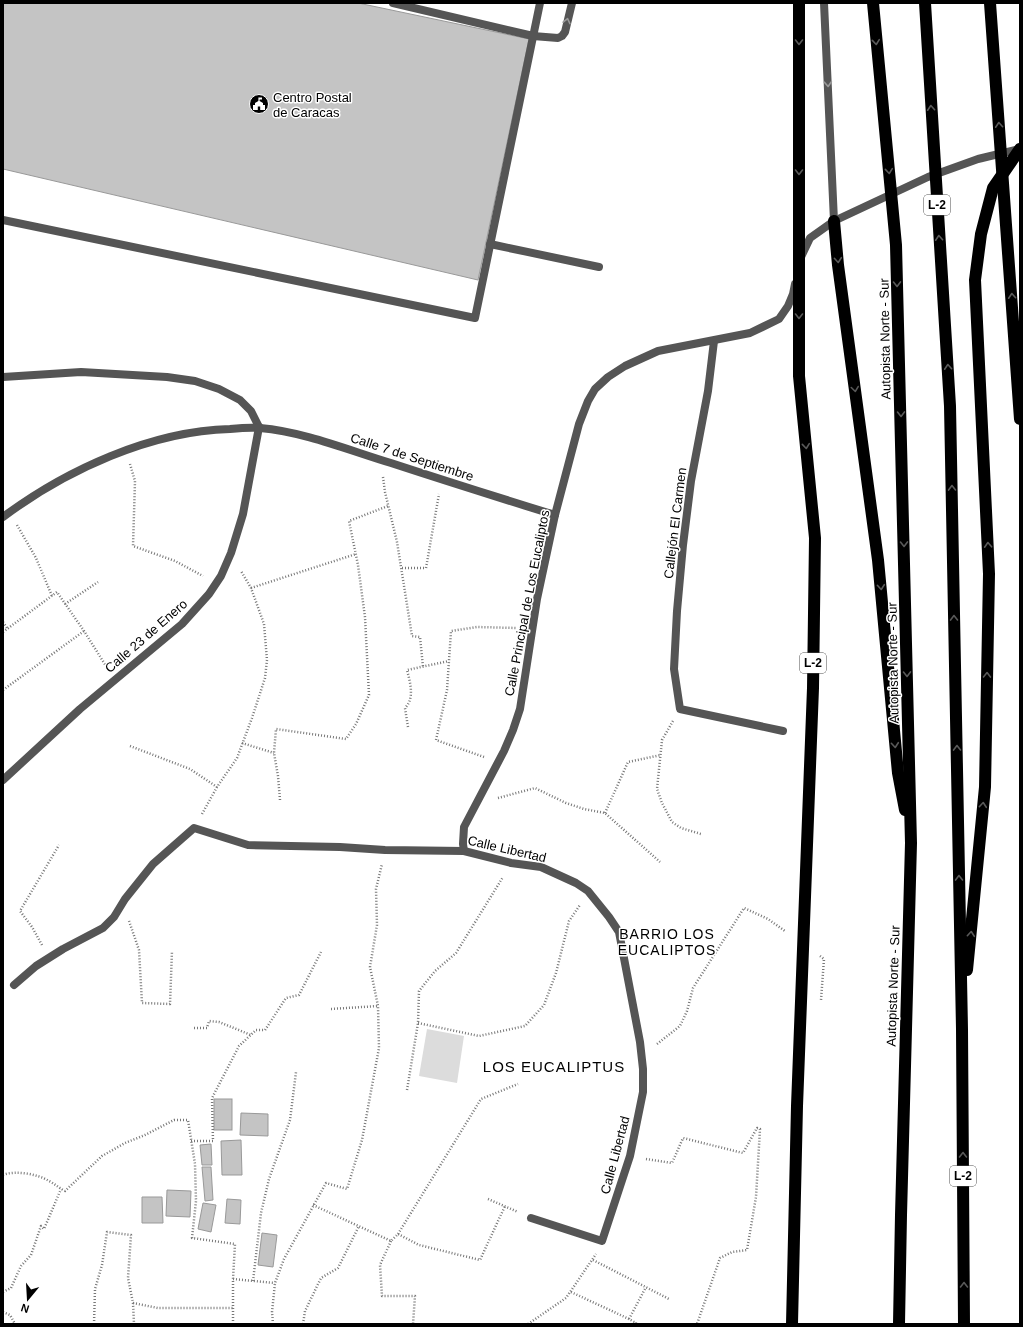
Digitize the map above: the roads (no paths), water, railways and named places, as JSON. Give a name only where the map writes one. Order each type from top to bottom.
[{"type":"highway","name":"L-2","points":[[792,1324],[797,1106],[813,688],[815,538],[799,376],[799,3]]},
{"type":"highway","name":"Autopista Norte - Sur","points":[[872,3],[896,245],[911,843],[901,1215],[900,1324]]},
{"type":"highway","name":"L-2","points":[[925,3],[950,406],[962,1029],[964,1324]]},
{"type":"highway","points":[[990,3],[1020,419]]},
{"type":"highway","points":[[962,1029],[985,787],[989,582],[976,280],[981,234],[993,188],[1020,149]]},
{"type":"highway","points":[[834,221],[839,273],[878,560],[898,774],[911,843]]},
{"type":"street","points":[[393,3],[533,36],[558,38],[565,32],[572,3]]},
{"type":"street","points":[[3,220],[475,318],[540,3]]},
{"type":"street","points":[[824,3],[834,221]]},
{"type":"street","name":"Calle Principal de Los Eucaliptos","points":[[464,851],[464,827],[498,762],[513,730],[520,709],[537,599],[555,515],[579,424],[588,401],[595,389],[608,377],[625,366],[658,351],[750,333],[779,319],[788,306],[793,294],[802,253],[810,238],[834,221],[928,177],[978,159],[1020,149]]},
{"type":"street","points":[[490,244],[599,267]]},
{"type":"street","name":"Callejón El Carmen","points":[[714,341],[708,392],[691,482],[683,545],[677,611],[674,669],[680,709],[783,731]]},
{"type":"street","points":[[3,377],[81,372],[167,377],[195,381],[220,389],[240,400],[251,411],[259,427]]},
{"type":"street","name":"Calle 7 de Septiembre","points":[[6,515],[24,502],[62,480],[127,450],[183,434],[213,429],[259,427],[309,437],[555,515]]},
{"type":"street","name":"Calle 23 de Enero","points":[[3,780],[80,709],[182,624],[209,594],[231,553],[243,514],[259,427]]},
{"type":"street","name":"Calle Libertad","points":[[14,985],[36,966],[63,949],[103,928],[114,917],[122,904],[153,864],[194,828],[248,845],[464,851],[511,863],[541,867],[576,882],[588,891],[609,916],[619,932],[642,1056],[643,1092],[630,1156],[602,1241],[531,1218]]},
{"type":"place","name":"Centro Postal de Caracas","points":[[259,104]]},
{"type":"district","name":"BARRIO LOS EUCALIPTOS","points":[[667,942]]},
{"type":"district","name":"LOS EUCALIPTUS","points":[[554,1066]]}]
